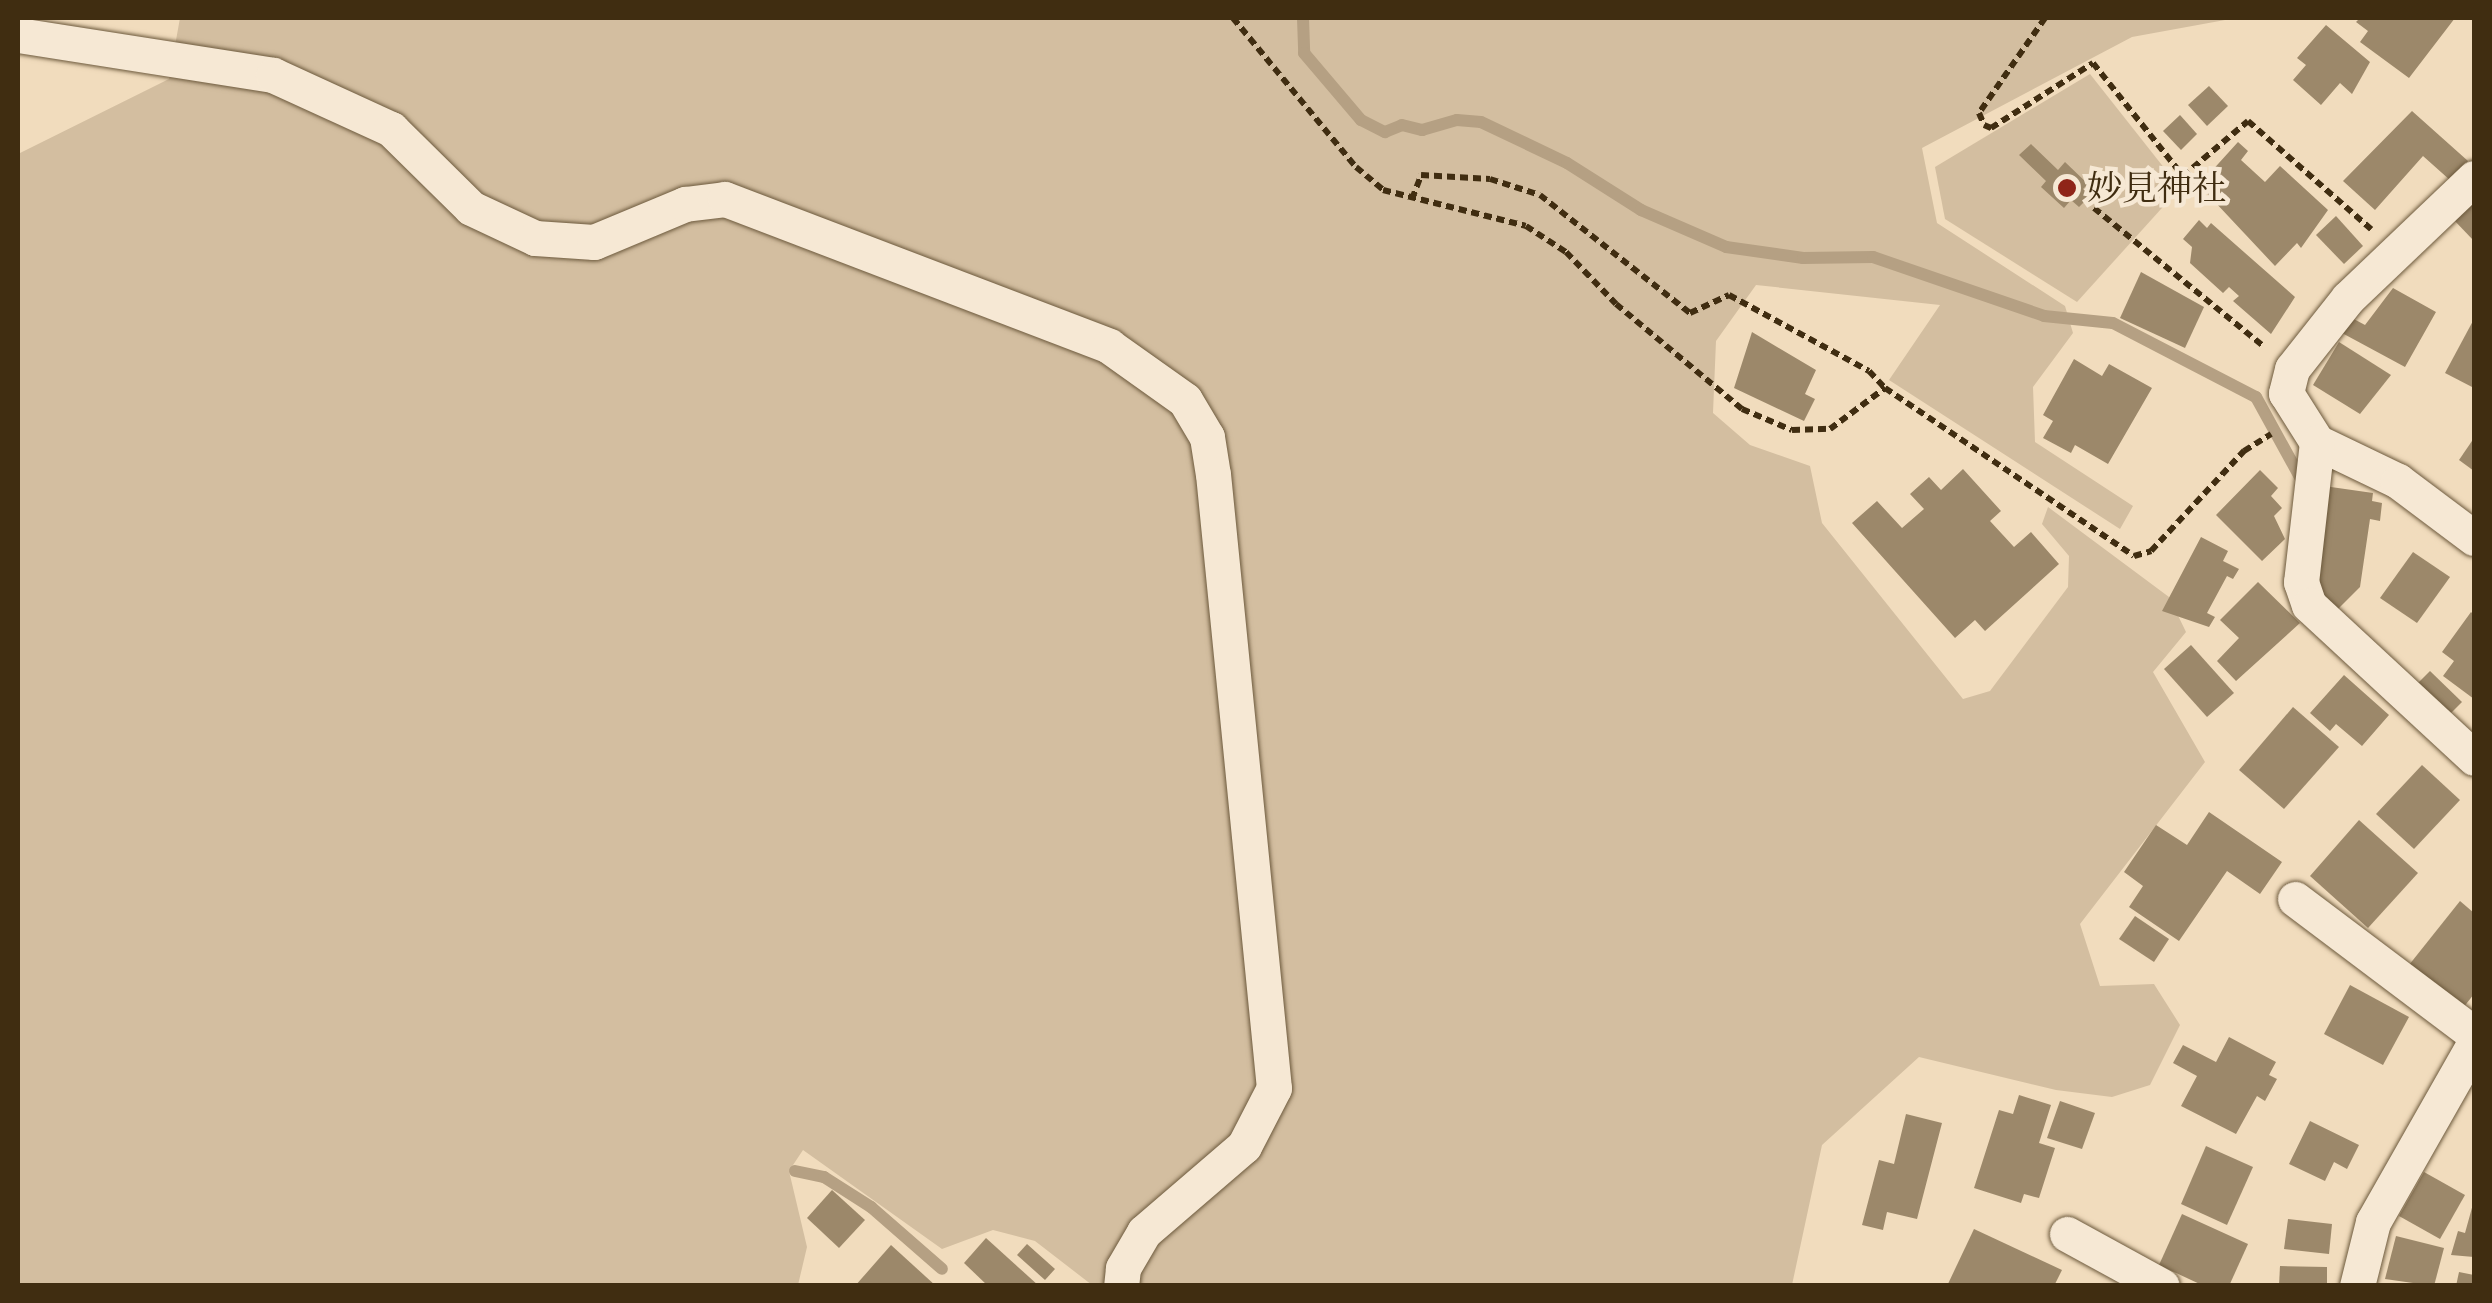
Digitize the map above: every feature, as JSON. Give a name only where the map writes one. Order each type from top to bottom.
[{"type":"street","points":[[18,35],[273,75],[391,129],[472,208],[534,238],[594,242],[685,204],[725,199],[1110,346],[1186,400],[1207,437],[1213,474],[1274,1088],[1244,1146],[1144,1232],[1123,1268],[1122,1286]]},
{"type":"street","points":[[2474,178],[2395,250],[2292,370],[2286,393],[2318,442],[2398,480],[2474,538]]},
{"type":"street","points":[[2318,442],[2300,582],[2310,606],[2474,758]]},
{"type":"street","points":[[2295,899],[2474,1034]]},
{"type":"street","points":[[2357,1286],[2372,1222],[2474,1044]]},
{"type":"street","points":[[2066,1234],[2162,1286]]},
{"type":"path","points":[[1233,18],[1356,167],[1384,190],[1526,226],[1566,252],[1616,304],[1742,409],[1792,430],[1830,429],[1885,388]]},
{"type":"path","points":[[2044,18],[1979,113],[1984,126],[1991,128],[2093,63],[2183,176],[2248,121],[2395,250]]},
{"type":"path","points":[[1412,199],[1422,175],[1490,179],[1540,195],[1690,314],[1729,295],[1870,371],[1885,388],[2134,556],[2151,552],[2244,450],[2270,434]]},
{"type":"path","points":[[2094,208],[2292,370]]},
{"type":"shaded area","points":[[180,18],[2236,18],[2132,37],[1922,148],[1937,223],[2065,306],[2073,333],[2033,387],[2035,442],[2133,506],[2120,529],[1889,380],[1940,305],[1756,285],[1716,341],[1713,413],[1750,445],[1810,466],[1822,523],[1963,699],[1990,691],[2068,587],[2069,556],[2042,524],[2048,507],[2169,597],[2186,632],[2153,672],[2205,762],[2080,924],[2100,986],[2154,984],[2180,1025],[2150,1085],[2112,1097],[2056,1090],[1919,1057],[1822,1145],[1792,1285],[1092,1285],[1035,1241],[993,1230],[942,1249],[803,1150],[789,1171],[807,1247],[798,1285],[18,1286],[18,154],[169,79]]},
{"type":"shaded area","points":[[2090,74],[2180,188],[2077,302],[1945,219],[1935,167]]},
{"type":"building","points":[[2360,18],[2455,18],[2409,78],[2360,42],[2368,31],[2356,22]]},
{"type":"building","points":[[2326,25],[2370,62],[2352,94],[2340,83],[2321,105],[2293,80],[2306,65],[2297,58]]},
{"type":"building","points":[[2209,86],[2228,106],[2207,126],[2188,105]]},
{"type":"building","points":[[2412,111],[2468,161],[2451,181],[2423,156],[2375,210],[2343,181]]},
{"type":"building","points":[[2180,115],[2197,134],[2181,150],[2163,131]]},
{"type":"building","points":[[2238,142],[2248,151],[2241,160],[2265,182],[2280,166],[2328,210],[2301,248],[2297,243],[2275,266],[2199,185]]},
{"type":"building","points":[[2031,144],[2058,170],[2065,162],[2088,184],[2083,189],[2090,196],[2079,207],[2071,200],[2064,208],[2041,187],[2046,181],[2019,155]]},
{"type":"building","points":[[2474,195],[2474,241],[2452,218]]},
{"type":"building","points":[[2336,216],[2363,246],[2344,264],[2316,235]]},
{"type":"building","points":[[2199,220],[2207,228],[2211,223],[2295,297],[2271,334],[2233,301],[2239,296],[2229,287],[2223,293],[2190,263],[2192,247],[2183,239]]},
{"type":"building","points":[[2141,272],[2204,307],[2185,348],[2120,318]]},
{"type":"building","points":[[2393,288],[2436,312],[2405,367],[2342,333],[2350,317],[2365,325]]},
{"type":"building","points":[[2474,319],[2474,388],[2445,373]]},
{"type":"building","points":[[1752,332],[1816,370],[1805,394],[1815,399],[1804,421],[1734,388]]},
{"type":"building","points":[[2339,342],[2391,375],[2360,414],[2313,385]]},
{"type":"building","points":[[2074,359],[2102,376],[2109,364],[2152,388],[2108,464],[2075,445],[2071,453],[2043,438],[2053,421],[2043,415]]},
{"type":"building","points":[[2474,438],[2474,471],[2459,460]]},
{"type":"building","points":[[1963,469],[2001,511],[1990,521],[2014,547],[2031,532],[2059,564],[1985,631],[1975,620],[1955,638],[1852,523],[1877,501],[1902,528],[1924,509],[1910,494],[1929,477],[1941,490]]},
{"type":"building","points":[[2260,470],[2278,488],[2271,496],[2282,508],[2274,516],[2285,539],[2262,561],[2216,515]]},
{"type":"building","points":[[2324,486],[2373,493],[2372,501],[2382,503],[2380,521],[2370,519],[2360,587],[2338,609],[2310,581]]},
{"type":"building","points":[[2201,537],[2228,551],[2223,561],[2239,569],[2233,579],[2227,576],[2207,613],[2215,617],[2209,627],[2162,611]]},
{"type":"building","points":[[2413,552],[2450,577],[2417,623],[2380,598]]},
{"type":"building","points":[[2258,582],[2300,623],[2236,681],[2217,661],[2239,638],[2220,620]]},
{"type":"building","points":[[2471,612],[2474,699],[2443,676],[2454,661],[2442,652]]},
{"type":"building","points":[[2191,645],[2234,693],[2207,717],[2164,669]]},
{"type":"building","points":[[2430,671],[2462,702],[2446,718],[2414,687]]},
{"type":"building","points":[[2344,675],[2389,715],[2362,746],[2336,724],[2330,731],[2310,713]]},
{"type":"building","points":[[2293,707],[2339,747],[2284,809],[2239,770]]},
{"type":"building","points":[[2422,765],[2460,800],[2414,849],[2376,814]]},
{"type":"building","points":[[2209,812],[2282,862],[2260,894],[2227,871],[2179,941],[2129,907],[2143,886],[2124,872],[2156,825],[2187,845]]},
{"type":"building","points":[[2359,820],[2418,873],[2368,928],[2310,876]]},
{"type":"building","points":[[2460,901],[2474,913],[2474,994],[2463,1008],[2409,965]]},
{"type":"building","points":[[2135,916],[2169,939],[2154,962],[2119,939]]},
{"type":"building","points":[[2350,985],[2409,1017],[2383,1065],[2324,1034]]},
{"type":"building","points":[[2229,1037],[2276,1062],[2269,1075],[2277,1079],[2265,1101],[2257,1096],[2236,1134],[2181,1106],[2197,1076],[2173,1063],[2183,1045],[2216,1062]]},
{"type":"building","points":[[2019,1095],[2051,1105],[2039,1143],[2055,1148],[2039,1198],[2024,1194],[2021,1203],[1974,1188],[1999,1110],[2013,1114]]},
{"type":"building","points":[[2060,1101],[2095,1113],[2082,1149],[2047,1138]]},
{"type":"building","points":[[1906,1114],[1942,1123],[1917,1219],[1887,1212],[1883,1230],[1862,1225],[1879,1160],[1894,1164]]},
{"type":"building","points":[[2310,1121],[2359,1145],[2347,1169],[2334,1162],[2325,1181],[2289,1164]]},
{"type":"building","points":[[2206,1146],[2253,1167],[2227,1225],[2181,1204]]},
{"type":"building","points":[[2424,1172],[2465,1195],[2440,1239],[2399,1216]]},
{"type":"building","points":[[832,1190],[865,1220],[839,1248],[807,1218]]},
{"type":"building","points":[[2473,1204],[2474,1257],[2451,1255],[2458,1231],[2465,1233]]},
{"type":"building","points":[[2182,1214],[2248,1244],[2229,1286],[2204,1286],[2159,1265]]},
{"type":"building","points":[[2288,1219],[2332,1224],[2329,1254],[2284,1249]]},
{"type":"building","points":[[1974,1229],[2062,1270],[2054,1286],[1947,1286]]},
{"type":"building","points":[[2396,1236],[2444,1248],[2434,1286],[2385,1279]]},
{"type":"building","points":[[986,1238],[1039,1286],[988,1286],[964,1263]]},
{"type":"building","points":[[1027,1244],[1055,1269],[1045,1280],[1017,1255]]},
{"type":"building","points":[[891,1245],[936,1286],[855,1286]]},
{"type":"building","points":[[2280,1266],[2327,1267],[2327,1286],[2279,1286]]},
{"type":"building","points":[[2459,1272],[2474,1275],[2474,1286],[2456,1286]]},
{"type":"waterway","points":[[1303,18],[1304,53],[1361,120],[1385,132],[1402,125],[1422,130],[1457,120],[1481,122],[1567,163],[1641,210],[1726,247],[1803,258],[1873,257],[2044,316],[2113,323],[2256,397],[2300,477]]},
{"type":"waterway","points":[[795,1171],[824,1177],[871,1207],[942,1269]]},
{"type":"place","name":"妙見神社","points":[[2067,188]]}]
